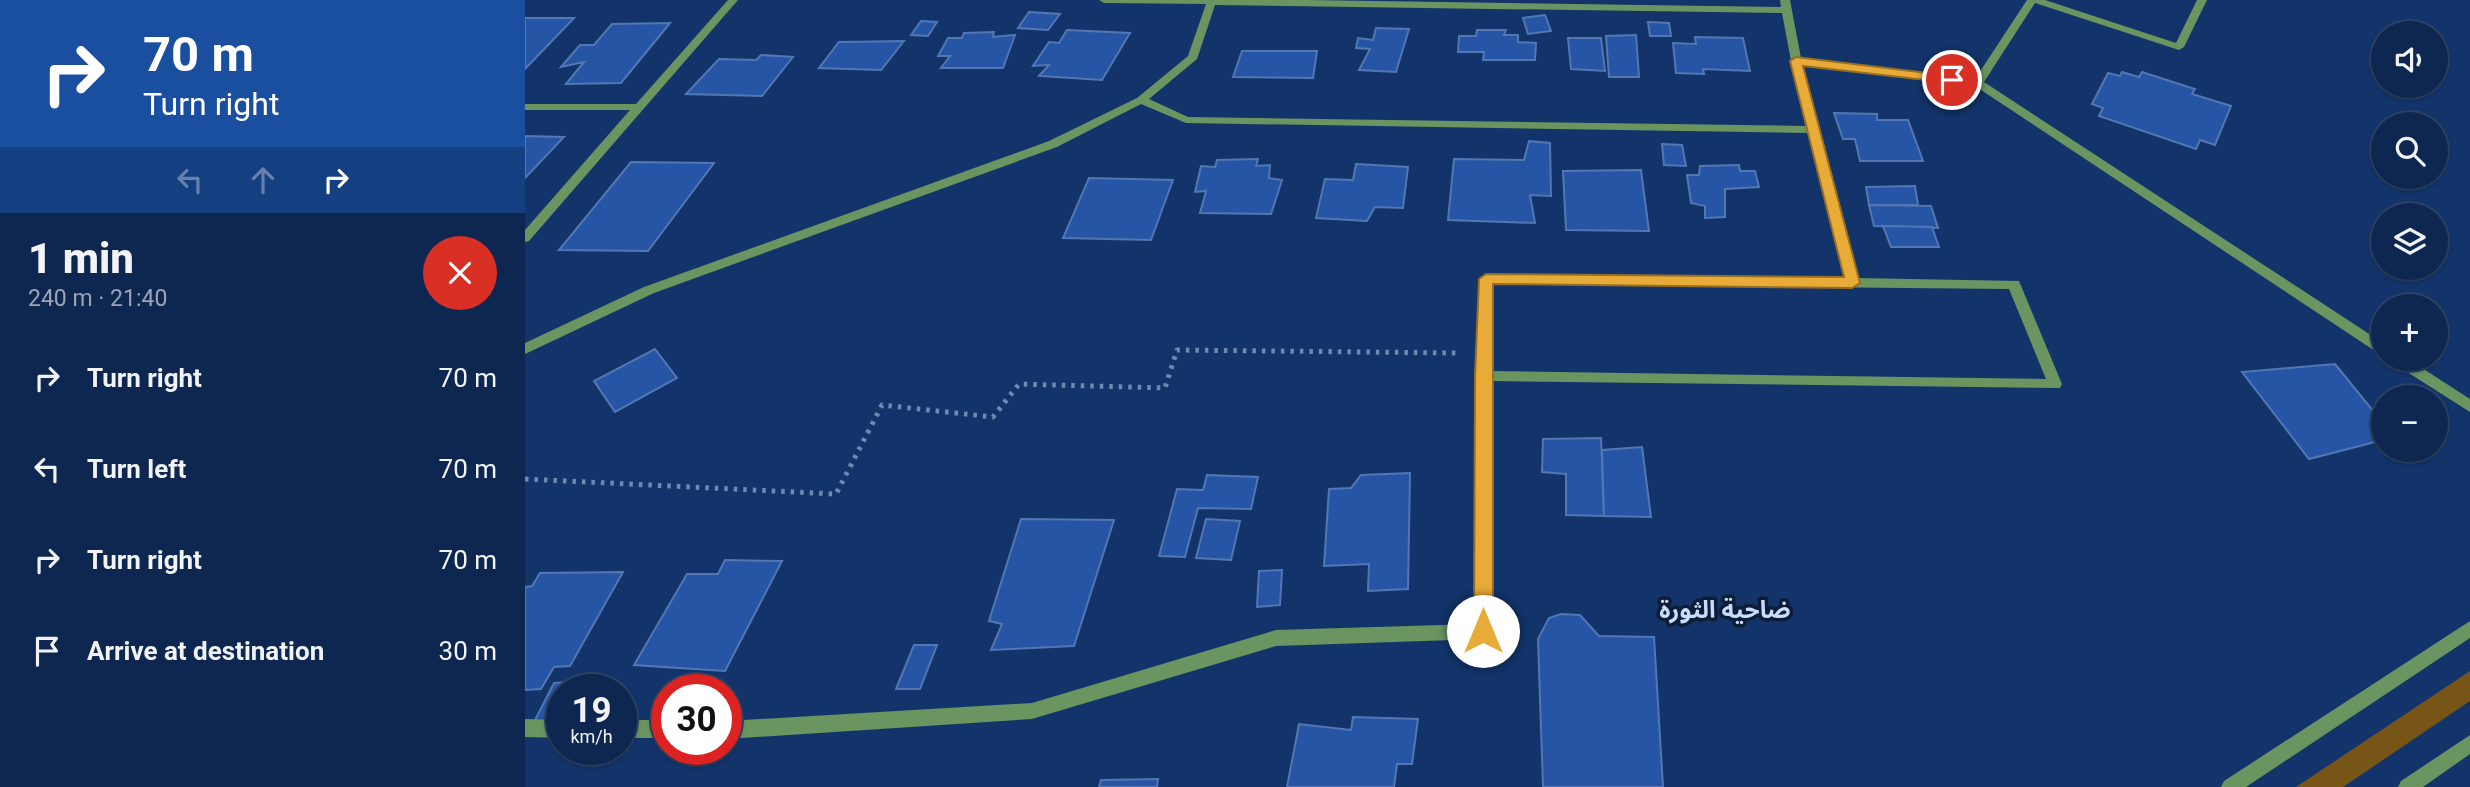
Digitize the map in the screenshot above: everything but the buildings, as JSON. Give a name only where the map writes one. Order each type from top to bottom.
[{"type":"street","points":[[525,239],[733,0]]},
{"type":"street","points":[[1104,0],[1786,5],[1796,61],[1852,283]]},
{"type":"street","points":[[1978,83],[2033,0],[2179,47],[2202,0]]},
{"type":"street","points":[[525,349],[649,290],[1053,144],[1141,100],[1193,57],[1212,1]]},
{"type":"street","points":[[1796,61],[1978,83],[2371,341]]},
{"type":"street","points":[[1141,100],[1186,120],[1814,130]]},
{"type":"street","points":[[525,107],[639,107]]},
{"type":"street","points":[[742,729],[1032,712],[1276,638],[1483,631],[1483,376],[1486,279],[2014,284],[2056,384],[1483,376]]},
{"type":"street","points":[[2416,371],[2470,406]]},
{"type":"street","points":[[2230,787],[2470,629]]},
{"type":"street","points":[[525,729],[546,729]]},
{"type":"street","points":[[2407,787],[2470,744]]},
{"type":"path","points":[[525,479],[836,494],[882,405],[993,417],[1019,384],[1165,388],[1177,350],[1484,353]]},
{"type":"shaded area","points":[[2470,671],[2470,701],[2343,787],[2296,787]]},
{"type":"district","name":"ضاحية الثورة","points":[[1725,610]]},
{"type":"route","points":[[1483,631],[1483,376],[1486,279],[1852,283],[1796,61],[1952,80]]}]
